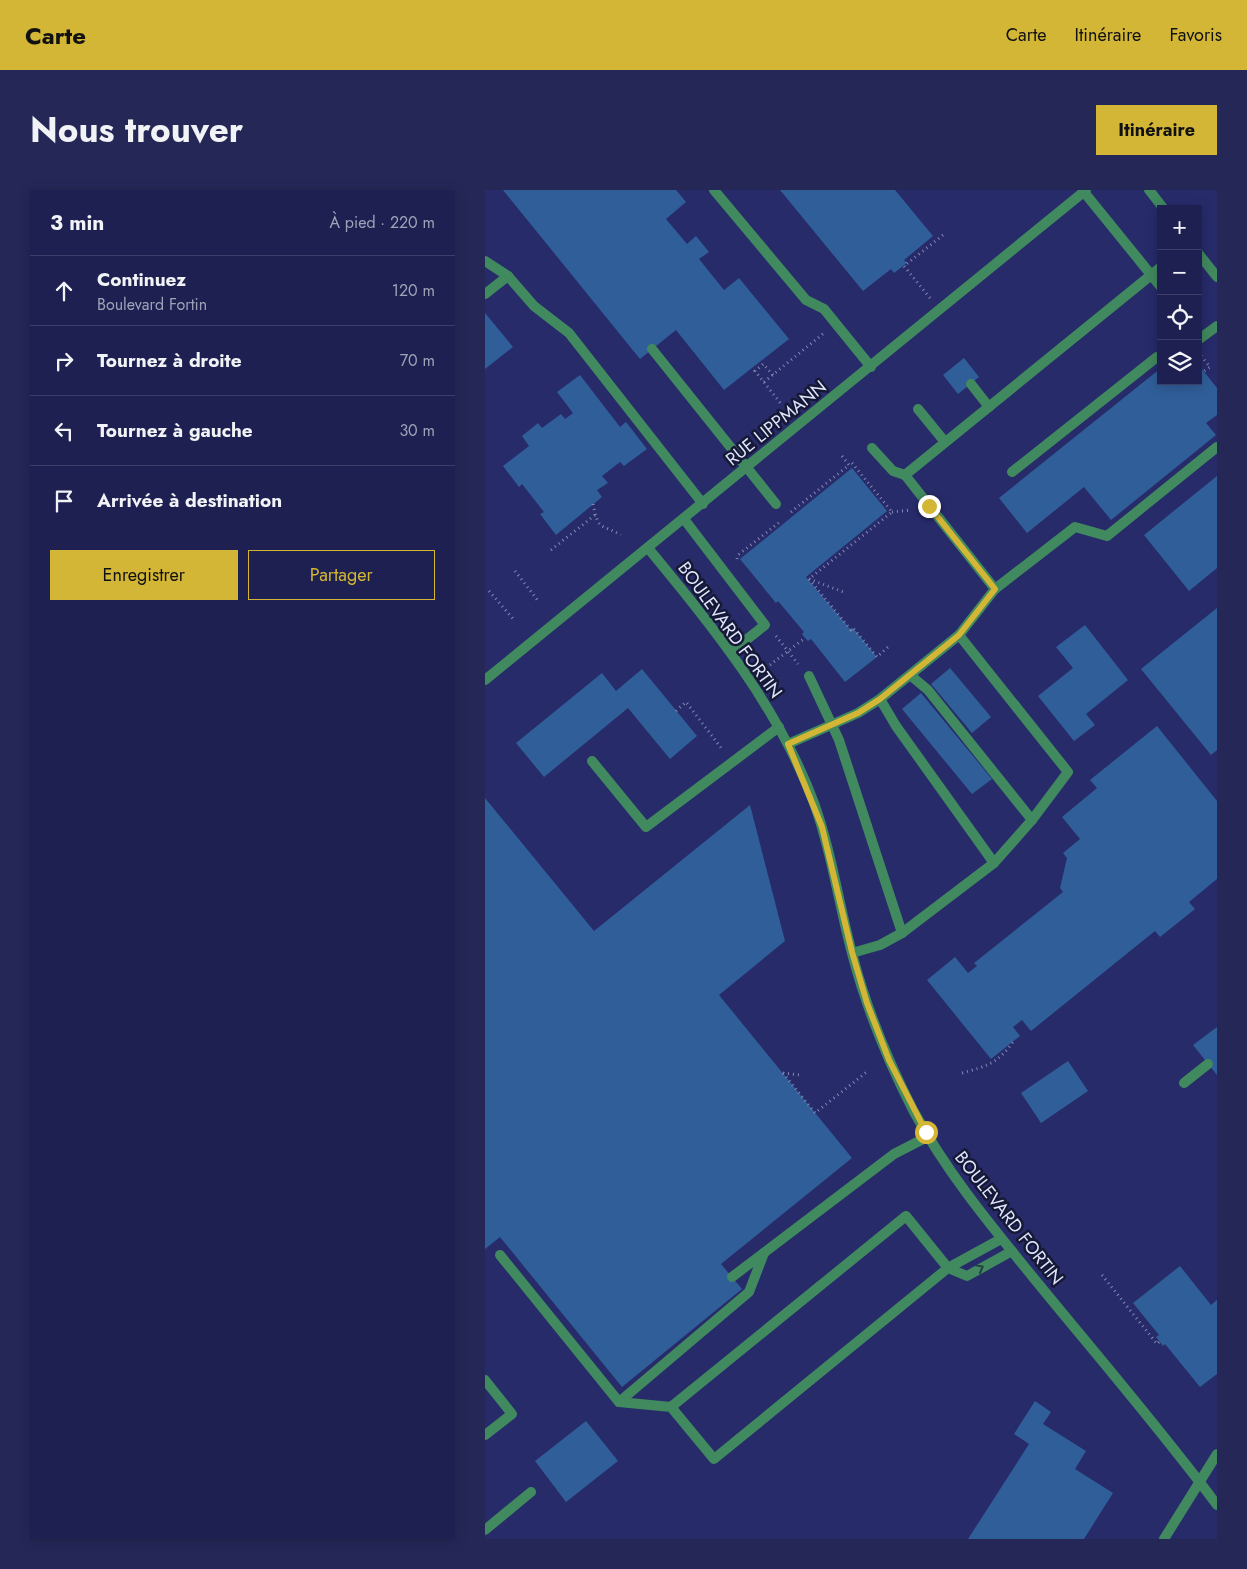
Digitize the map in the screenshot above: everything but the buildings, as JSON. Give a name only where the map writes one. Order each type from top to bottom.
[{"type":"street","points":[[714,190],[806,300],[824,308],[871,366]]},
{"type":"street","points":[[1149,190],[1161,205]]},
{"type":"street","points":[[1085,191],[1157,283]]},
{"type":"street","name":"RUE LIPPMANN","points":[[485,680],[1085,191]]},
{"type":"street","points":[[1202,258],[1217,277]]},
{"type":"street","points":[[485,261],[508,276],[534,306],[569,333],[703,504]]},
{"type":"street","points":[[905,475],[1157,270]]},
{"type":"street","points":[[485,294],[508,276]]},
{"type":"street","points":[[1202,336],[1217,326]]},
{"type":"street","points":[[652,350],[776,504]]},
{"type":"street","points":[[1012,472],[1157,357]]},
{"type":"street","points":[[971,384],[989,407]]},
{"type":"street","points":[[918,409],[945,442]]},
{"type":"street","points":[[788,744],[858,713],[880,699],[959,635],[995,589],[1075,527],[1107,536],[1217,447]]},
{"type":"street","points":[[872,448],[893,471],[905,475],[995,589]]},
{"type":"street","points":[[684,519],[765,625],[731,652]]},
{"type":"street","name":"BOULEVARD FORTIN","points":[[648,548],[731,652],[788,744],[822,827],[852,952],[867,1003],[889,1060],[929,1136],[955,1179],[1001,1239],[1217,1505]]},
{"type":"street","points":[[852,952],[880,945],[902,933],[994,863],[1032,820],[1067,772],[959,635]]},
{"type":"street","points":[[806,673],[833,723],[865,813],[902,933]]},
{"type":"street","points":[[910,675],[927,690],[1032,820]]},
{"type":"street","points":[[880,699],[896,726],[994,863]]},
{"type":"street","points":[[592,761],[646,827],[779,727]]},
{"type":"street","points":[[1185,1083],[1208,1064]]},
{"type":"street","points":[[732,1277],[894,1154],[929,1136]]},
{"type":"street","points":[[500,1255],[619,1402],[671,1407],[906,1216],[948,1268],[967,1276],[1012,1251]]},
{"type":"street","points":[[671,1407],[714,1459],[948,1268],[1001,1239]]},
{"type":"street","points":[[619,1402],[749,1292],[764,1253]]},
{"type":"street","points":[[485,1380],[512,1414],[485,1436]]},
{"type":"street","points":[[1164,1539],[1217,1454]]},
{"type":"street","points":[[485,1530],[531,1492]]},
{"type":"path","points":[[923,290],[903,266],[943,235]]},
{"type":"path","points":[[764,382],[826,331]]},
{"type":"path","points":[[1202,357],[1210,367],[1204,371]]},
{"type":"path","points":[[773,375],[763,364],[757,366],[755,370],[782,405]]},
{"type":"path","points":[[738,555],[849,465],[842,456]]},
{"type":"path","points":[[809,579],[892,512],[852,463]]},
{"type":"path","points":[[593,504],[595,515],[601,527],[621,535]]},
{"type":"path","points":[[551,550],[595,515]]},
{"type":"path","points":[[515,571],[539,602]]},
{"type":"path","points":[[809,579],[846,593]]},
{"type":"path","points":[[809,579],[851,630],[853,628],[877,656],[888,647]]},
{"type":"path","points":[[489,591],[515,621]]},
{"type":"path","points":[[778,638],[806,673]]},
{"type":"path","points":[[766,668],[805,638]]},
{"type":"path","points":[[676,711],[686,702],[732,761]]},
{"type":"path","points":[[961,1073],[993,1064],[1004,1055],[1013,1042]]},
{"type":"path","points":[[800,1075],[783,1073],[815,1113],[867,1071]]},
{"type":"path","points":[[1102,1275],[1157,1344],[1159,1342]]},
{"type":"route","points":[[926,1132],[913,1110],[889,1060],[867,1003],[846,929],[822,827],[814,803],[788,744],[858,713],[880,699],[959,635],[995,589],[929,506]]}]
